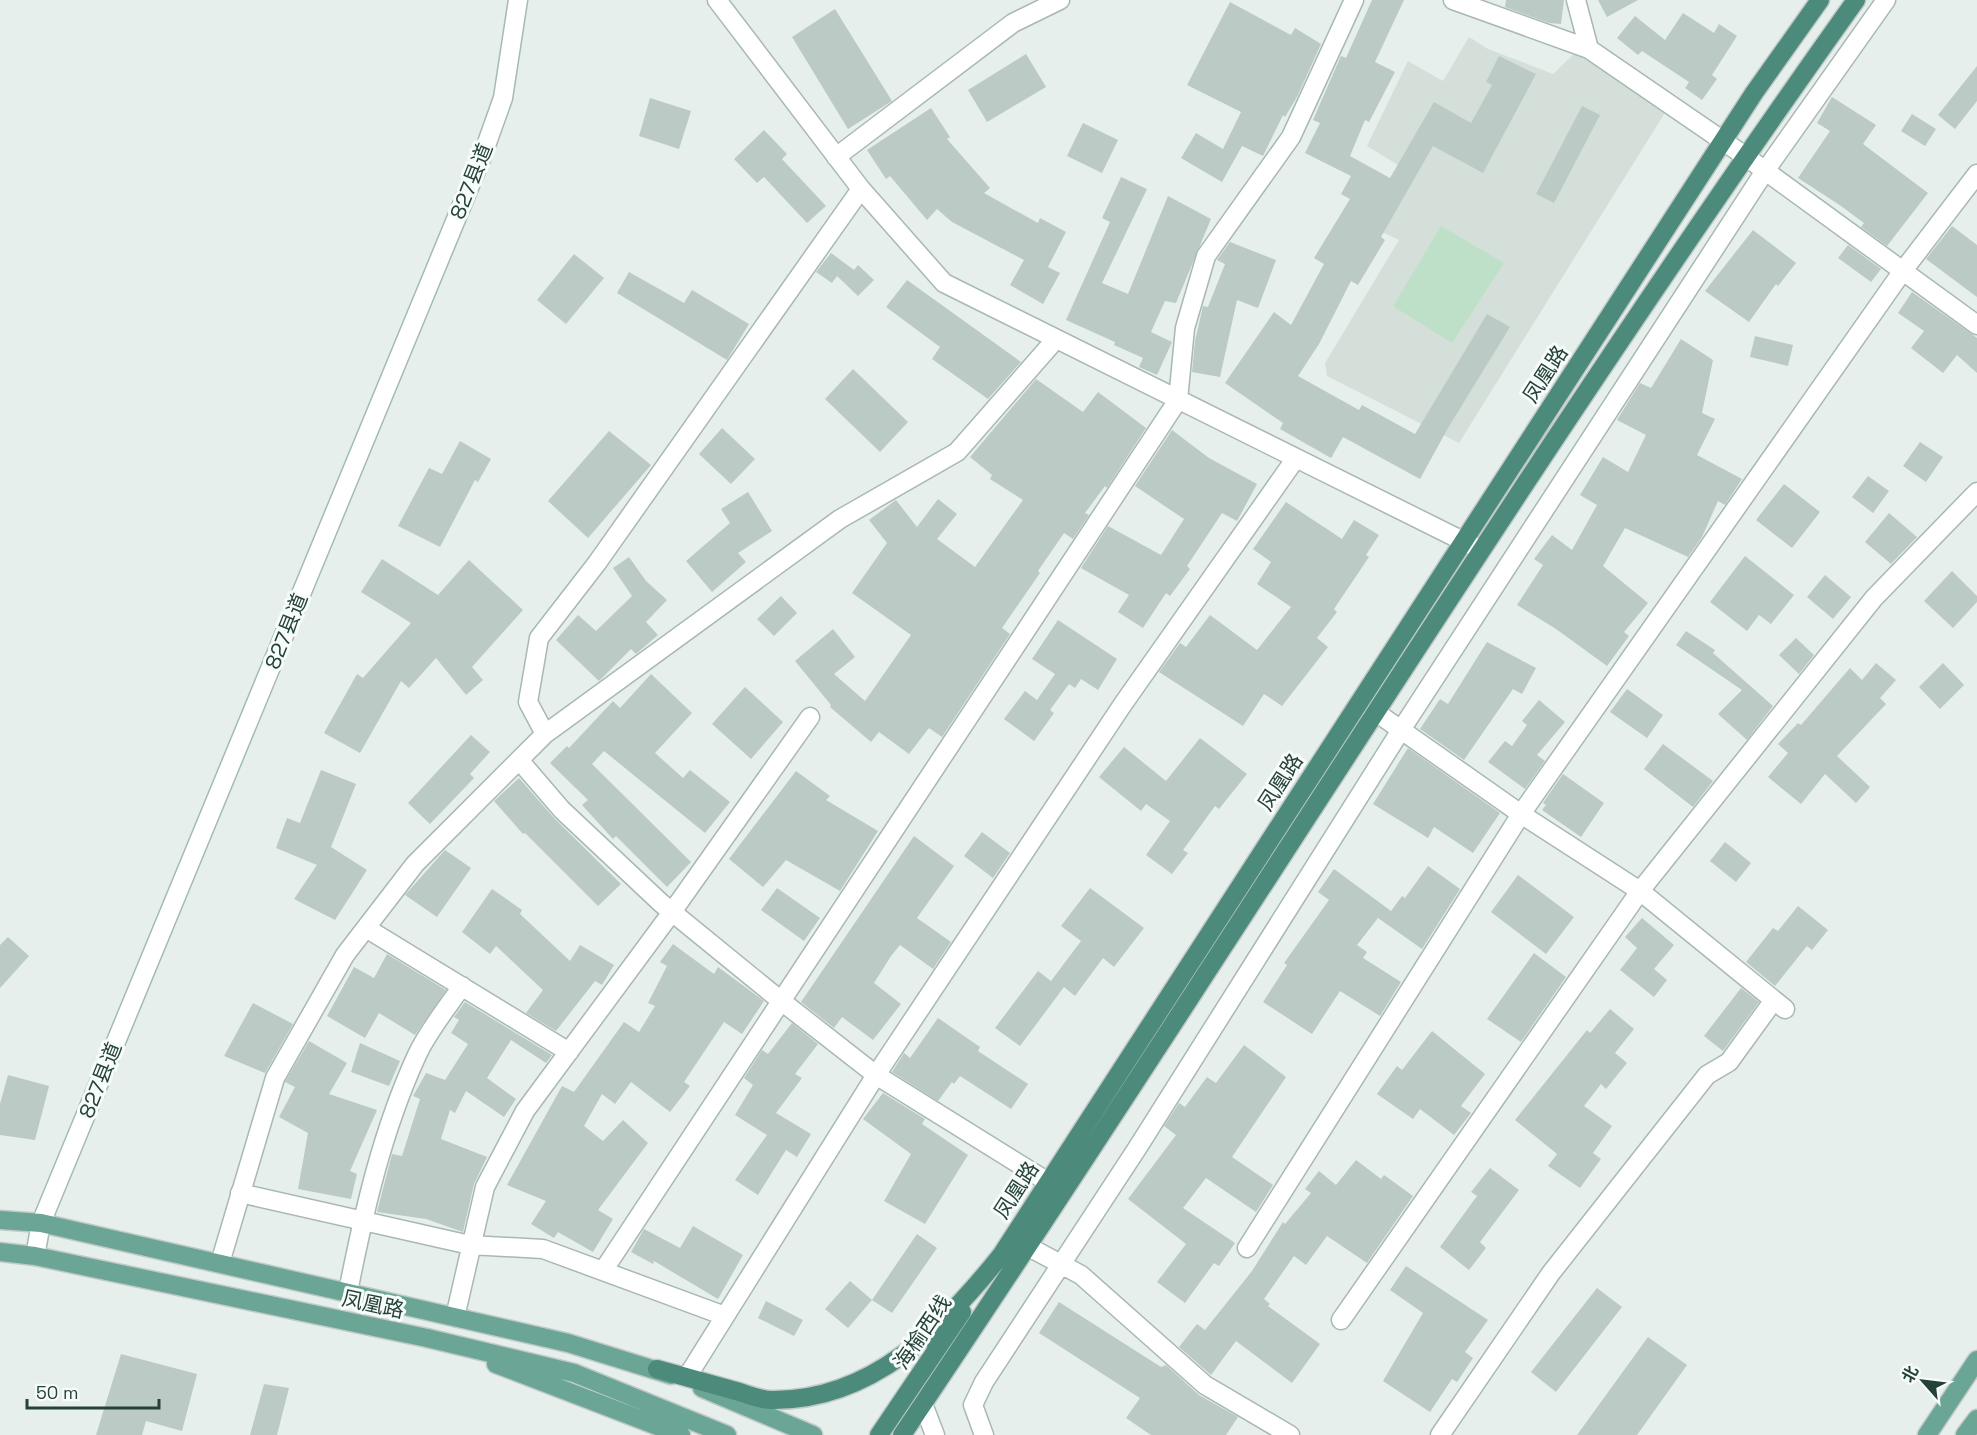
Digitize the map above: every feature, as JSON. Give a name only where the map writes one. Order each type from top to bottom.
[{"type":"highway","name":"凤凰路","points":[[657,1369],[770,1400],[813,1396],[876,1375],[918,1343],[964,1302],[1002,1254],[1723,141],[1820,0]]},
{"type":"highway","name":"凤凰路","points":[[902,1435],[1377,713],[1481,549],[1745,156],[1856,0]]},
{"type":"highway","name":"海榆西线","points":[[879,1435],[1002,1254]]},
{"type":"main road","name":"凤凰路","points":[[0,1220],[41,1223],[568,1343],[657,1369],[813,1435]]},
{"type":"main road","name":"凤凰路","points":[[0,1252],[35,1256],[427,1338],[574,1373],[727,1435]]},
{"type":"main road","points":[[427,1338],[681,1435]]},
{"type":"main road","points":[[1927,1435],[1977,1360]]},
{"type":"main road","points":[[1965,1435],[1977,1419]]},
{"type":"street","name":"827县道","points":[[35,1256],[41,1223],[483,154],[503,98],[518,0]]},
{"type":"street","points":[[717,0],[861,189],[944,283],[1481,549]]},
{"type":"street","points":[[836,157],[1013,23],[1060,0]]},
{"type":"street","points":[[603,1271],[1178,400],[1185,328],[1206,256],[1291,137],[1354,0]]},
{"type":"street","points":[[1453,0],[1589,49],[1745,156],[1977,325]]},
{"type":"street","points":[[1576,0],[1589,49]]},
{"type":"street","points":[[984,1435],[973,1405],[984,1382],[1138,1147],[1401,730],[1765,171],[1886,0]]},
{"type":"street","points":[[1247,1248],[1521,814],[1902,272],[1977,174]]},
{"type":"street","points":[[545,734],[528,702],[539,638],[597,563],[861,189]]},
{"type":"street","points":[[220,1263],[274,1078],[345,955],[415,864],[545,734],[840,519],[957,452],[1056,339]]},
{"type":"street","points":[[687,1377],[876,1075],[1123,704],[1296,458]]},
{"type":"street","points":[[1341,1320],[1640,891],[1874,598],[1977,492]]},
{"type":"street","points":[[1377,713],[1521,814],[1640,891],[1779,1005],[1729,1062],[1707,1075],[1551,1273],[1440,1435]]},
{"type":"street","points":[[455,1317],[485,1187],[525,1110],[672,912],[810,717]]},
{"type":"street","points":[[519,760],[562,810],[672,912],[780,1000],[876,1075],[1048,1182]]},
{"type":"street","points":[[366,928],[569,1052]]},
{"type":"street","points":[[348,1292],[369,1190],[414,1063],[462,986]]},
{"type":"street","points":[[240,1193],[470,1245],[543,1249],[725,1316]]},
{"type":"street","points":[[1027,1246],[1081,1275],[1205,1385],[1290,1435]]},
{"type":"street","points":[[923,1404],[935,1435]]},
{"type":"shaded area","points":[[1469,37],[1488,49],[1553,74],[1578,50],[1668,108],[1459,443],[1327,376],[1325,363],[1399,240],[1365,224],[1398,165],[1367,146],[1408,61],[1443,81]]},
{"type":"green space","points":[[1441,226],[1504,263],[1452,343],[1393,306]]},
{"type":"building","points":[[1372,0],[1404,0],[1375,62],[1395,72],[1369,122],[1365,120],[1350,156],[1390,178],[1434,102],[1471,123],[1492,85],[1486,82],[1499,56],[1536,74],[1483,173],[1433,146],[1381,237],[1385,240],[1358,285],[1351,281],[1319,344],[1298,376],[1359,410],[1362,405],[1415,434],[1487,314],[1510,327],[1448,428],[1420,479],[1343,437],[1331,458],[1280,429],[1283,423],[1225,383],[1274,312],[1291,325],[1324,264],[1314,258],[1350,199],[1341,194],[1351,176],[1305,153],[1320,123],[1313,120],[1340,58],[1341,56],[1346,58]]},
{"type":"building","points":[[1506,0],[1564,0],[1561,24],[1549,23],[1505,7]]},
{"type":"building","points":[[1598,0],[1638,0],[1607,17]]},
{"type":"building","points":[[1230,2],[1291,35],[1295,28],[1321,44],[1297,97],[1285,117],[1283,115],[1263,156],[1242,146],[1222,182],[1181,158],[1196,133],[1223,149],[1241,112],[1187,85]]},
{"type":"building","points":[[835,9],[892,101],[848,129],[792,37]]},
{"type":"building","points":[[1683,13],[1714,33],[1719,24],[1737,36],[1712,75],[1717,79],[1702,100],[1685,88],[1689,82],[1642,51],[1638,55],[1617,38],[1635,16],[1665,40]]},
{"type":"building","points":[[1026,54],[1046,87],[987,122],[968,90]]},
{"type":"building","points":[[1977,66],[1977,101],[1955,129],[1938,115]]},
{"type":"building","points":[[1832,97],[1876,125],[1863,144],[1928,193],[1887,246],[1861,227],[1864,223],[1798,178],[1830,131],[1817,123]]},
{"type":"building","points":[[650,98],[691,111],[679,149],[639,136]]},
{"type":"building","points":[[1582,106],[1600,115],[1554,203],[1536,194]]},
{"type":"building","points":[[931,108],[950,137],[947,139],[990,188],[984,193],[1038,223],[1040,218],[1066,232],[1048,267],[1060,273],[1043,304],[1010,285],[1024,260],[952,222],[937,209],[927,220],[890,176],[886,179],[867,150]]},
{"type":"building","points":[[1912,114],[1936,129],[1925,146],[1901,131]]},
{"type":"building","points":[[1083,123],[1118,140],[1102,173],[1067,156]]},
{"type":"building","points":[[764,130],[787,154],[782,159],[826,206],[807,223],[764,177],[757,183],[734,159]]},
{"type":"building","points":[[1121,177],[1147,189],[1102,283],[1128,294],[1168,196],[1211,219],[1176,303],[1165,301],[1151,332],[1172,342],[1157,375],[1139,367],[1143,358],[1114,345],[1115,342],[1066,320],[1110,222],[1102,218]]},
{"type":"building","points":[[1952,226],[1977,245],[1977,297],[1926,259]]},
{"type":"building","points":[[1753,230],[1796,263],[1778,286],[1776,284],[1749,322],[1705,291]]},
{"type":"building","points":[[1230,242],[1276,260],[1258,308],[1237,300],[1220,377],[1192,372],[1195,341],[1203,306],[1208,307],[1225,264],[1217,260]]},
{"type":"building","points":[[1848,245],[1881,269],[1871,282],[1838,258]]},
{"type":"building","points":[[831,253],[854,270],[858,265],[874,280],[858,296],[837,276],[832,283],[816,272]]},
{"type":"building","points":[[574,254],[604,278],[566,324],[537,300]]},
{"type":"building","points":[[629,272],[684,303],[692,290],[749,324],[727,360],[617,293]]},
{"type":"building","points":[[907,280],[1021,362],[988,399],[932,359],[940,347],[886,307]]},
{"type":"building","points":[[1912,292],[1977,338],[1977,373],[1957,355],[1943,373],[1911,348],[1924,331],[1898,313]]},
{"type":"building","points":[[1755,336],[1793,345],[1788,366],[1750,357]]},
{"type":"building","points":[[1681,339],[1713,360],[1702,413],[1715,419],[1697,455],[1742,479],[1725,505],[1718,501],[1702,537],[1688,557],[1625,528],[1603,566],[1648,603],[1624,632],[1629,636],[1607,666],[1556,629],[1517,605],[1543,565],[1534,559],[1552,535],[1572,550],[1597,505],[1580,495],[1603,457],[1628,472],[1646,435],[1617,420],[1640,383],[1651,388]]},
{"type":"building","points":[[853,369],[908,422],[880,452],[825,399]]},
{"type":"building","points":[[1036,379],[1083,412],[1098,392],[1146,428],[1107,488],[1105,486],[1085,513],[1089,515],[1073,539],[1064,533],[1038,571],[1040,573],[1002,628],[1010,634],[942,737],[929,728],[909,754],[879,732],[871,742],[830,707],[831,705],[795,661],[833,629],[855,657],[834,674],[865,701],[911,635],[852,593],[887,543],[869,520],[896,500],[917,527],[938,499],[957,514],[937,539],[975,567],[1023,500],[990,479],[992,475],[970,457]]},
{"type":"building","points":[[722,428],[755,459],[731,484],[699,454]]},
{"type":"building","points":[[1172,430],[1209,458],[1257,484],[1237,521],[1222,513],[1187,566],[1190,569],[1170,596],[1166,593],[1143,628],[1118,612],[1129,595],[1081,568],[1108,526],[1161,555],[1184,519],[1135,486]]},
{"type":"building","points":[[609,431],[651,465],[588,538],[548,501]]},
{"type":"building","points":[[460,441],[491,459],[478,482],[475,480],[440,547],[398,526],[429,468],[442,474]]},
{"type":"building","points":[[1920,442],[1943,457],[1926,482],[1903,466]]},
{"type":"building","points":[[1868,476],[1889,491],[1873,513],[1852,497]]},
{"type":"building","points":[[1784,484],[1820,512],[1792,548],[1756,520]]},
{"type":"building","points":[[748,492],[772,531],[738,553],[746,562],[712,592],[686,561],[730,523],[721,509]]},
{"type":"building","points":[[1286,502],[1342,539],[1354,520],[1379,535],[1366,555],[1369,557],[1334,609],[1337,612],[1317,638],[1328,647],[1282,706],[1264,694],[1243,726],[1159,672],[1180,643],[1186,647],[1210,615],[1257,650],[1291,607],[1257,584],[1271,562],[1253,549]]},
{"type":"building","points":[[1889,513],[1917,537],[1891,564],[1865,542]]},
{"type":"building","points":[[1745,556],[1794,595],[1771,624],[1759,615],[1747,631],[1710,602]]},
{"type":"building","points":[[629,557],[646,581],[667,600],[646,622],[658,635],[636,654],[631,649],[599,681],[556,640],[578,615],[596,631],[632,596],[613,568]]},
{"type":"building","points":[[382,559],[438,595],[469,560],[523,610],[472,667],[483,680],[466,695],[436,658],[409,688],[401,681],[360,753],[324,733],[357,674],[363,678],[411,623],[361,592]]},
{"type":"building","points":[[1952,571],[1977,596],[1977,602],[1953,628],[1924,601]]},
{"type":"building","points":[[1825,575],[1851,597],[1833,619],[1807,597]]},
{"type":"building","points":[[781,596],[797,613],[774,636],[757,619]]},
{"type":"building","points":[[1058,620],[1117,659],[1098,690],[1081,679],[1075,688],[1069,684],[1050,710],[1054,713],[1034,741],[1004,719],[1025,691],[1037,700],[1055,674],[1032,659]]},
{"type":"building","points":[[1686,631],[1715,650],[1713,653],[1773,706],[1747,740],[1718,714],[1742,690],[1676,645]]},
{"type":"building","points":[[1796,638],[1814,655],[1799,674],[1779,655]]},
{"type":"building","points":[[1487,642],[1536,668],[1522,694],[1513,689],[1464,760],[1420,729],[1440,699],[1448,704]]},
{"type":"building","points":[[1876,663],[1896,680],[1880,698],[1886,704],[1837,756],[1870,787],[1856,803],[1825,774],[1801,804],[1768,777],[1788,753],[1778,744],[1798,723],[1801,725],[1850,668],[1862,680]]},
{"type":"building","points":[[1943,663],[1964,685],[1940,709],[1919,687]]},
{"type":"building","points":[[651,674],[692,713],[655,753],[683,778],[690,770],[730,802],[705,833],[604,751],[592,764],[691,862],[667,887],[616,836],[613,839],[582,805],[588,800],[550,763],[567,746],[569,748],[613,701],[620,708]]},
{"type":"building","points":[[745,687],[783,722],[751,759],[712,724]]},
{"type":"building","points":[[1627,689],[1663,715],[1647,738],[1610,712]]},
{"type":"building","points":[[1539,700],[1565,722],[1537,755],[1545,761],[1525,789],[1488,762],[1505,741],[1512,746],[1527,725],[1522,721]]},
{"type":"building","points":[[471,735],[490,752],[470,774],[474,778],[430,824],[408,803]]},
{"type":"building","points":[[1200,738],[1247,774],[1219,809],[1215,806],[1183,850],[1188,853],[1172,874],[1146,855],[1170,821],[1146,804],[1141,811],[1099,777],[1124,747],[1166,781]]},
{"type":"building","points":[[1663,744],[1713,781],[1693,807],[1644,769]]},
{"type":"building","points":[[1408,748],[1500,813],[1473,853],[1434,827],[1428,838],[1373,804]]},
{"type":"building","points":[[321,770],[356,784],[331,847],[367,870],[335,920],[294,899],[317,865],[276,848],[287,818],[300,823]]},
{"type":"building","points":[[796,771],[830,796],[826,800],[878,831],[840,891],[786,860],[763,887],[729,859]]},
{"type":"building","points":[[1563,774],[1604,803],[1581,837],[1542,810],[1546,805],[1543,803]]},
{"type":"building","points":[[519,778],[555,819],[621,884],[598,906],[525,833],[523,834],[494,801]]},
{"type":"building","points":[[982,832],[1010,853],[993,878],[964,856]]},
{"type":"building","points":[[914,836],[954,866],[917,918],[951,942],[933,969],[900,945],[891,956],[874,983],[901,1004],[873,1040],[842,1017],[834,1028],[801,1002]]},
{"type":"building","points":[[1725,842],[1751,863],[1736,882],[1710,861]]},
{"type":"building","points":[[445,850],[471,868],[437,917],[405,895]]},
{"type":"building","points":[[1428,866],[1460,889],[1422,949],[1378,918],[1357,945],[1367,952],[1363,958],[1401,982],[1380,1016],[1340,991],[1312,1034],[1263,1002],[1287,965],[1284,963],[1329,900],[1318,892],[1334,869],[1391,911],[1402,896],[1405,898]]},
{"type":"building","points":[[1518,875],[1574,917],[1546,954],[1491,912]]},
{"type":"building","points":[[777,888],[820,918],[804,941],[761,910]]},
{"type":"building","points":[[1090,888],[1144,928],[1114,967],[1103,958],[1075,996],[1064,987],[1020,1046],[995,1028],[1038,971],[1051,981],[1081,941],[1061,926]]},
{"type":"building","points":[[492,889],[522,910],[520,914],[570,961],[580,945],[614,965],[602,985],[595,981],[556,1031],[526,1013],[543,990],[496,946],[490,954],[462,932]]},
{"type":"building","points":[[1798,906],[1828,930],[1812,950],[1807,946],[1775,986],[1746,962],[1773,928],[1778,931]]},
{"type":"building","points":[[1642,918],[1674,945],[1654,969],[1667,980],[1654,997],[1620,970],[1637,948],[1625,937]]},
{"type":"building","points":[[8,937],[29,956],[0,988],[0,945]]},
{"type":"building","points":[[673,944],[714,974],[718,967],[764,1001],[742,1034],[724,1022],[684,1082],[690,1086],[670,1112],[631,1082],[615,1104],[602,1094],[584,1126],[603,1141],[623,1120],[648,1143],[598,1210],[613,1219],[593,1252],[558,1232],[554,1238],[531,1224],[546,1201],[507,1185],[562,1086],[574,1092],[624,1022],[639,1032],[655,1006],[648,1003],[667,966],[660,962]]},
{"type":"building","points":[[1534,953],[1566,977],[1521,1042],[1487,1019]]},
{"type":"building","points":[[387,954],[446,990],[415,1035],[379,1013],[365,1038],[327,1016],[354,967],[374,978]]},
{"type":"building","points":[[1741,988],[1759,1002],[1723,1051],[1704,1036]]},
{"type":"building","points":[[465,1002],[552,1055],[546,1063],[511,1040],[487,1078],[516,1099],[504,1117],[466,1091],[455,1113],[450,1110],[441,1139],[487,1157],[474,1184],[463,1232],[426,1219],[377,1212],[392,1154],[402,1156],[420,1099],[413,1096],[426,1073],[445,1080],[468,1044],[451,1033],[459,1020],[454,1017]]},
{"type":"building","points":[[253,1003],[293,1024],[265,1073],[224,1056]]},
{"type":"building","points":[[1610,1009],[1634,1029],[1615,1053],[1627,1063],[1606,1089],[1601,1084],[1584,1106],[1612,1126],[1593,1153],[1601,1159],[1580,1188],[1548,1166],[1557,1154],[1515,1120],[1587,1030],[1590,1033]]},
{"type":"building","points":[[938,1018],[980,1047],[978,1051],[1028,1084],[1011,1109],[960,1076],[954,1084],[952,1082],[938,1101],[892,1072],[904,1053],[910,1058]]},
{"type":"building","points":[[792,1023],[818,1044],[795,1074],[802,1078],[776,1113],[811,1134],[797,1157],[786,1150],[758,1195],[735,1180],[767,1135],[735,1115],[753,1085],[744,1078],[762,1050],[768,1054]]},
{"type":"building","points":[[1432,1031],[1485,1074],[1461,1106],[1471,1113],[1454,1135],[1420,1109],[1413,1119],[1377,1094],[1397,1066],[1402,1070]]},
{"type":"building","points":[[309,1041],[347,1063],[329,1094],[377,1110],[350,1171],[357,1174],[351,1199],[298,1189],[308,1133],[279,1117],[295,1087],[285,1082]]},
{"type":"building","points":[[360,1043],[400,1061],[389,1086],[351,1072]]},
{"type":"building","points":[[1244,1045],[1286,1077],[1232,1157],[1273,1185],[1256,1212],[1206,1178],[1183,1208],[1235,1243],[1219,1266],[1214,1263],[1185,1303],[1157,1282],[1186,1244],[1128,1199],[1176,1135],[1164,1126],[1179,1103],[1185,1107],[1207,1077],[1216,1083]]},
{"type":"building","points":[[8,1075],[49,1086],[35,1140],[0,1135],[0,1104]]},
{"type":"building","points":[[883,1093],[925,1119],[922,1124],[968,1155],[925,1224],[884,1201],[911,1154],[863,1119]]},
{"type":"building","points":[[1356,1160],[1381,1179],[1384,1175],[1413,1196],[1367,1263],[1327,1236],[1306,1265],[1294,1256],[1264,1299],[1270,1304],[1268,1306],[1320,1344],[1292,1383],[1236,1341],[1211,1375],[1179,1347],[1197,1324],[1205,1330],[1252,1271],[1283,1222],[1285,1224],[1311,1193],[1305,1189],[1319,1171],[1336,1185]]},
{"type":"building","points":[[1490,1168],[1519,1190],[1480,1242],[1486,1248],[1469,1270],[1440,1247],[1477,1196],[1471,1192]]},
{"type":"building","points":[[693,1226],[743,1255],[718,1299],[654,1261],[653,1264],[631,1252],[644,1229],[680,1248]]},
{"type":"building","points":[[917,1234],[937,1248],[892,1313],[872,1300]]},
{"type":"building","points":[[1406,1266],[1488,1320],[1465,1352],[1473,1358],[1457,1382],[1452,1379],[1430,1412],[1383,1381],[1423,1313],[1390,1290]]},
{"type":"building","points":[[850,1281],[872,1300],[848,1328],[825,1309]]},
{"type":"building","points":[[1597,1288],[1622,1307],[1556,1392],[1531,1372]]},
{"type":"building","points":[[766,1301],[803,1320],[794,1336],[758,1318]]},
{"type":"building","points":[[1059,1302],[1161,1367],[1166,1365],[1199,1395],[1238,1417],[1226,1435],[1151,1435],[1126,1418],[1140,1398],[1039,1333]]},
{"type":"building","points":[[1648,1337],[1687,1365],[1637,1435],[1577,1435]]},
{"type":"building","points":[[121,1354],[197,1374],[182,1431],[146,1421],[142,1435],[96,1435]]},
{"type":"building","points":[[264,1384],[289,1388],[277,1435],[250,1435]]}]
